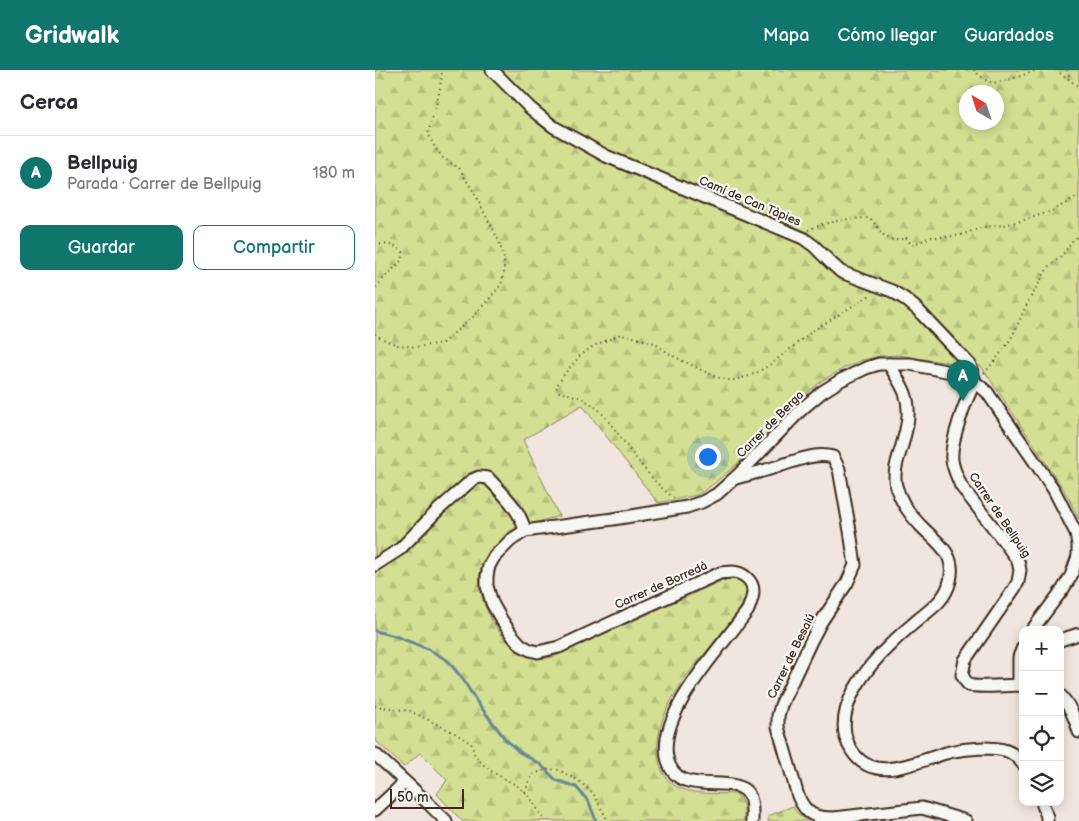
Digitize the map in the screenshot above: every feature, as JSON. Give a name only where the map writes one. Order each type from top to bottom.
[{"type":"street","name":"Camí de Can Tàpies","points":[[492,70],[541,117],[606,156],[797,235],[809,241],[841,272],[885,288],[905,299],[917,309],[970,365],[975,382]]},
{"type":"street","name":"Carrer de Berga","points":[[525,531],[613,519],[702,502],[717,494],[803,408],[822,392],[854,373],[879,364],[910,364],[961,374],[975,382]]},
{"type":"street","points":[[889,364],[905,394],[908,411],[906,431],[897,461],[896,486],[905,507],[911,515],[946,551],[951,565],[951,580],[948,590],[936,606],[894,640],[860,679],[845,714],[844,727],[847,739],[852,751],[859,760],[875,768],[900,768],[956,750],[988,748],[1001,748],[1021,761]]},
{"type":"street","points":[[975,382],[987,392],[1054,490],[1077,533],[1078,556],[1071,576],[1035,626]]},
{"type":"street","name":"Carrer de Bellpuig","points":[[975,382],[955,434],[952,460],[961,486],[1018,561],[1020,570],[1018,582],[1014,589],[965,660],[962,675],[970,685],[1019,685]]},
{"type":"street","name":"Carrer de Besalú","points":[[734,478],[797,460],[824,455],[833,457],[839,469],[855,564],[847,583],[821,622],[811,641],[781,705],[778,716],[779,727],[798,796],[803,806],[808,812],[824,818],[922,808],[963,821]]},
{"type":"street","points":[[375,565],[399,549],[438,510],[465,486],[479,477],[488,478],[509,500],[523,520],[525,531]]},
{"type":"street","name":"Carrer de Borredà","points":[[525,531],[511,540],[494,557],[489,566],[487,586],[492,603],[513,635],[521,645],[538,652],[559,647],[720,573],[739,573],[747,577],[753,590],[748,610],[684,697],[669,728],[666,756],[669,764],[679,777],[689,782],[725,784],[743,789],[749,794],[753,821]]},
{"type":"street","points":[[1064,639],[1079,634]]},
{"type":"street","points":[[1064,699],[1071,710],[1079,732]]},
{"type":"street","points":[[375,754],[446,821]]},
{"type":"street","points":[[375,810],[405,782]]},
{"type":"street","points":[[1043,806],[1047,821]]},
{"type":"path","points":[[375,334],[398,345],[417,347],[442,343],[473,317],[501,285],[504,273],[504,259],[499,241],[459,168],[443,158],[435,148],[428,133],[441,84],[442,70]]},
{"type":"path","points":[[974,70],[985,80],[994,83],[1006,81],[1036,70]]},
{"type":"path","points":[[1056,70],[1079,87]]},
{"type":"path","points":[[1067,70],[1071,80]]},
{"type":"path","points":[[797,235],[811,228],[833,222],[855,218],[869,218],[882,234],[893,241],[906,238],[912,245],[931,237],[961,235],[983,227],[1021,221],[1052,211],[1079,196]]},
{"type":"path","points":[[975,382],[1006,346],[1049,266],[1061,257],[1073,240],[1079,236]]},
{"type":"path","points":[[375,244],[393,245],[403,252],[402,260],[375,289]]},
{"type":"path","points":[[687,506],[663,490],[600,411],[581,397],[569,393],[560,393],[556,387],[572,364],[593,346],[619,335],[631,336],[654,343],[671,355],[717,377],[735,380],[758,372],[814,330],[885,288]]},
{"type":"path","points":[[375,706],[409,712],[453,732],[471,743],[475,756],[494,773],[525,792],[545,821]]},
{"type":"path","points":[[525,792],[533,774],[549,769],[559,770],[580,782],[593,793],[608,821]]},
{"type":"green space","points":[[375,70],[1079,70],[1079,519],[1064,490],[981,366],[898,355],[880,356],[846,367],[823,380],[807,393],[736,465],[711,486],[697,495],[658,503],[582,405],[523,440],[559,516],[511,530],[491,552],[483,564],[480,573],[482,596],[486,608],[492,621],[508,643],[527,656],[546,658],[553,657],[719,582],[735,579],[744,582],[747,590],[743,604],[681,684],[671,700],[663,717],[659,735],[658,754],[660,765],[667,779],[684,790],[702,793],[736,794],[739,796],[744,810],[744,821],[462,821],[437,794],[447,780],[420,753],[404,767],[375,740]]},
{"type":"green space","points":[[793,806],[797,813],[808,821],[768,821],[768,816]]},
{"type":"waterway","points":[[375,631],[395,636],[428,649],[447,660],[506,740],[521,753],[540,764],[556,780],[576,787],[589,802],[596,821]]},
{"type":"place","name":"Bellpuig","points":[[963,401]]}]
